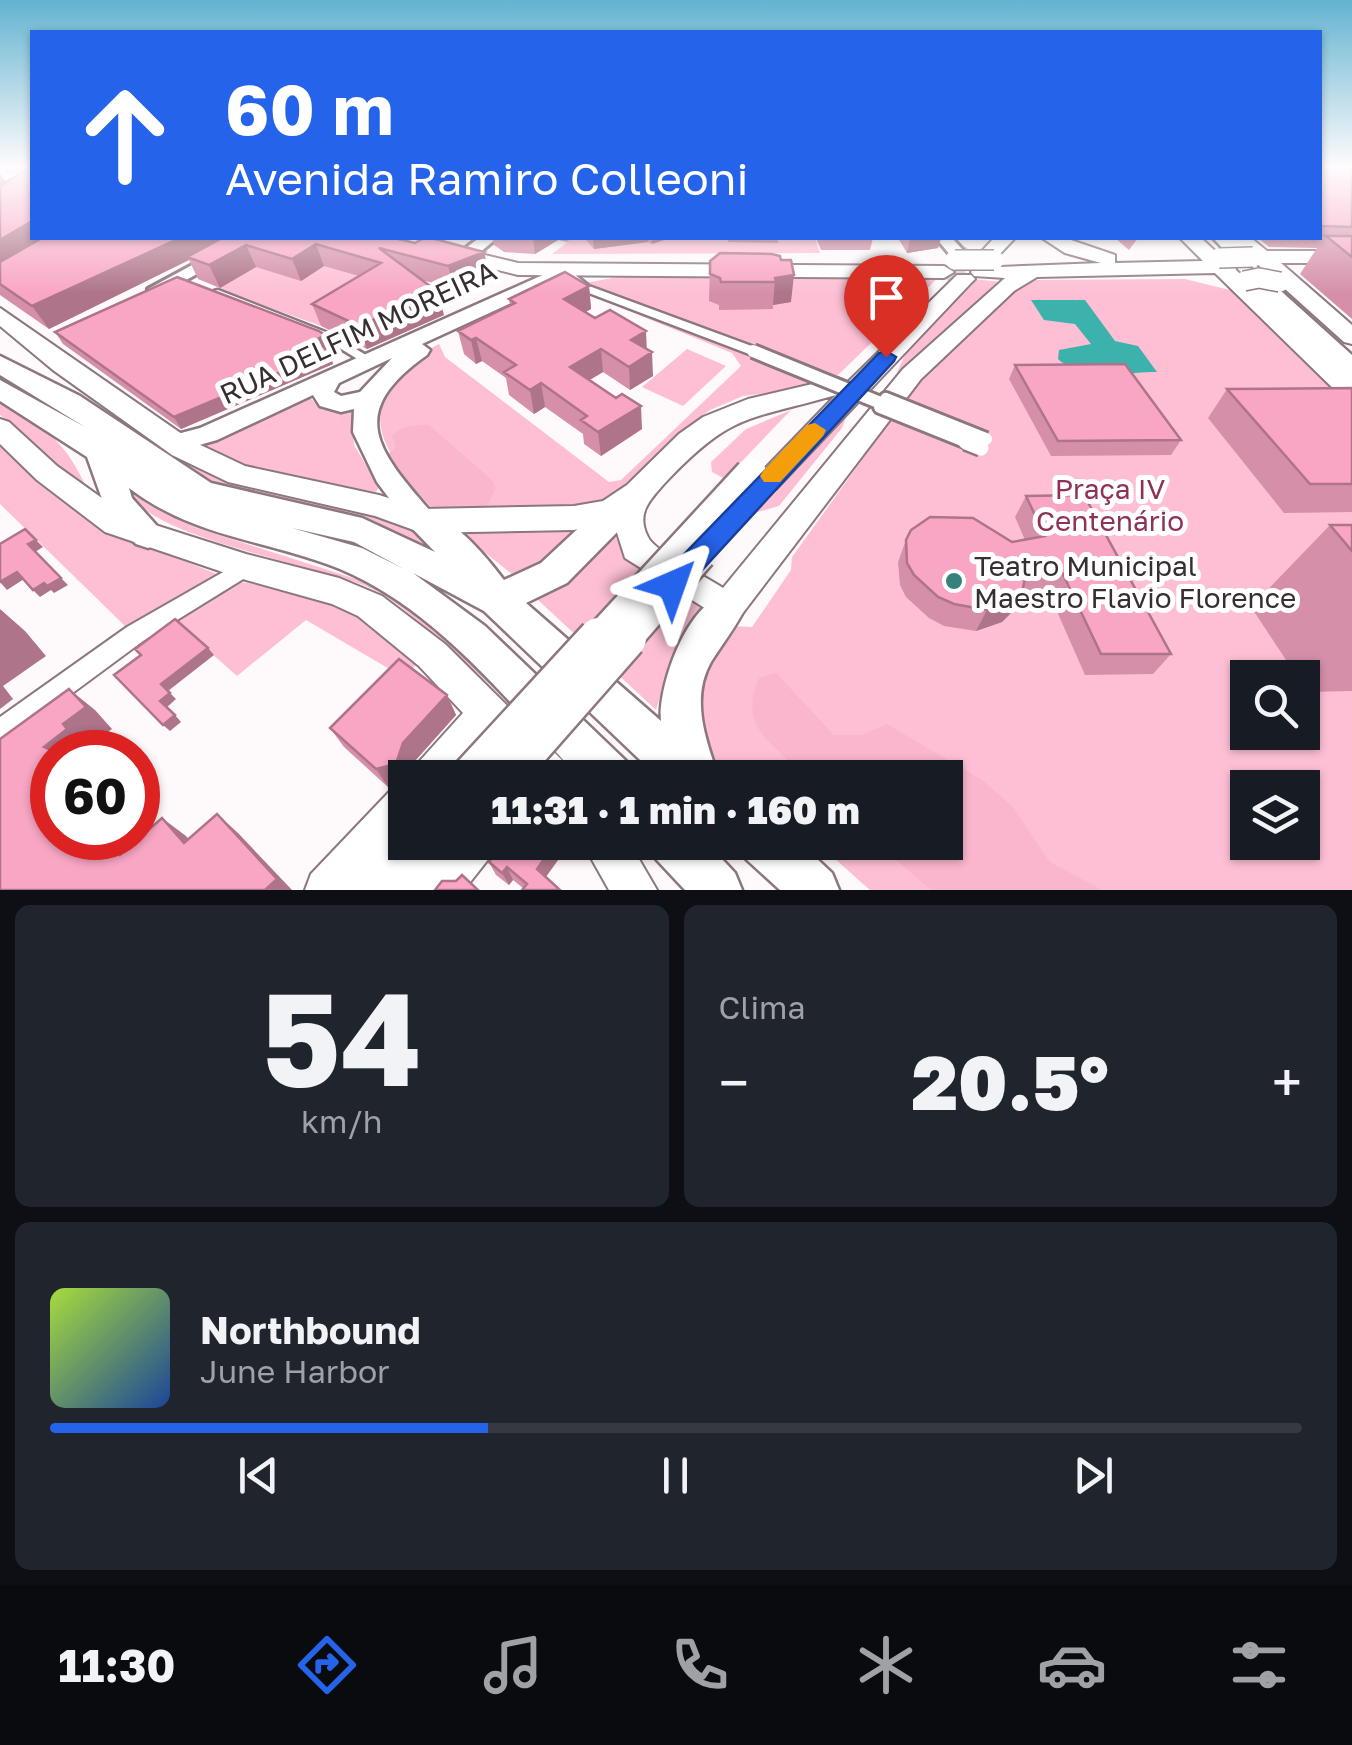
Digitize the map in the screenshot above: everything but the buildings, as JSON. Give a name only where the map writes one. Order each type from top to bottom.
[{"type":"highway","points":[[1245,265],[1352,354]]},
{"type":"highway","points":[[1245,265],[1352,370]]},
{"type":"highway","points":[[0,364],[113,445],[152,490],[192,513],[350,558],[399,583],[472,638],[592,760]]},
{"type":"highway","points":[[0,389],[200,491],[236,503],[362,531],[498,600]]},
{"type":"highway","points":[[113,445],[118,504],[148,535]]},
{"type":"highway","points":[[498,600],[554,574],[628,501]]},
{"type":"highway","points":[[422,522],[469,561],[498,600],[675,760]]},
{"type":"highway","points":[[690,760],[680,719],[679,687],[686,666],[727,608]]},
{"type":"highway","points":[[690,860],[718,890]]},
{"type":"highway","points":[[782,860],[815,890]]},
{"type":"main road","points":[[398,240],[522,279]]},
{"type":"main road","points":[[445,240],[481,244],[517,261],[573,270],[1108,259],[1161,264],[1200,276],[1245,265],[1352,257]]},
{"type":"main road","points":[[542,760],[758,478],[838,386],[970,263],[1002,240]]},
{"type":"main road","points":[[1055,240],[1072,250],[1108,259]]},
{"type":"main road","points":[[1161,264],[1183,250],[1189,240]]},
{"type":"main road","points":[[1194,240],[1245,265],[1352,336]]},
{"type":"main road","points":[[970,263],[1033,271],[1161,264],[1352,265]]},
{"type":"main road","points":[[463,760],[905,340],[970,263]]},
{"type":"main road","points":[[1245,265],[1352,392]]},
{"type":"main road","name":"RUA DELFIM MOREIRA","points":[[175,444],[208,434],[368,360],[522,279],[573,270]]},
{"type":"main road","name":"RUA DELFIM MOREIRA","points":[[366,398],[385,375],[412,354],[573,270]]},
{"type":"main road","points":[[628,501],[628,524],[636,549],[727,608],[920,365],[1006,286],[1033,271]]},
{"type":"main road","points":[[1,318],[45,340],[175,444],[209,463],[249,478],[379,506],[422,522],[574,518],[628,501],[693,436],[719,419],[756,404],[838,386]]},
{"type":"main road","points":[[853,447],[886,369],[905,340]]},
{"type":"main road","points":[[332,377],[322,392],[328,402],[341,404],[366,398],[362,418],[369,450],[422,522]]},
{"type":"main road","points":[[0,428],[92,510],[148,535],[339,592],[370,606],[432,655],[489,712],[522,760]]},
{"type":"main road","points":[[457,760],[489,712]]},
{"type":"main road","points":[[328,890],[388,825]]},
{"type":"main road","points":[[369,890],[396,860]]},
{"type":"main road","points":[[406,890],[432,860]]},
{"type":"main road","points":[[436,890],[460,860]]},
{"type":"main road","points":[[615,860],[634,890]]},
{"type":"street","points":[[139,297],[249,240]]},
{"type":"street","points":[[946,240],[970,263]]},
{"type":"street","points":[[573,270],[585,288],[883,404],[880,407],[984,444]]},
{"type":"street","points":[[180,279],[329,337],[368,360]]},
{"type":"street","points":[[0,732],[135,634],[246,567]]},
{"type":"green space","points":[[302,240],[432,258],[321,326],[218,289]]},
{"type":"green space","points":[[570,240],[816,240],[820,253],[552,254]]},
{"type":"green space","points":[[941,275],[834,379],[795,390],[743,396],[710,410],[687,426],[609,499],[583,509],[432,508],[386,458],[390,452],[380,417],[385,397],[415,362],[439,344],[445,357],[609,482],[621,480],[741,366],[732,353],[564,287],[623,276]]},
{"type":"green space","points":[[972,279],[1003,282],[893,381],[909,346]]},
{"type":"green space","name":"Praça IV Centenário","points":[[1185,279],[1238,292],[1352,400],[1352,890],[870,890],[836,860],[963,860],[963,760],[713,758],[696,705],[698,681],[709,660],[733,626],[752,627],[791,570],[792,557],[925,372],[1014,287],[1031,280]]},
{"type":"green space","points":[[687,349],[726,366],[683,406],[642,387]]},
{"type":"green space","points":[[308,396],[323,410],[353,410],[354,445],[379,487],[376,492],[253,471],[200,446]]},
{"type":"green space","points":[[0,399],[53,437],[88,491],[51,467],[24,434],[0,415]]},
{"type":"green space","points":[[791,410],[725,479],[712,472],[711,462],[746,429]]},
{"type":"green space","points":[[846,417],[842,428],[779,506],[754,513]]},
{"type":"green space","points":[[0,446],[111,532],[217,574],[174,605],[127,628],[0,504]]},
{"type":"green space","points":[[182,459],[243,483],[396,524],[424,539],[442,556],[362,521],[204,483],[175,463]]},
{"type":"green space","points":[[132,496],[194,527],[378,586],[445,635],[568,760],[562,760],[466,663],[385,596],[346,579],[205,538],[147,511]]},
{"type":"green space","points":[[585,524],[544,563],[512,574],[458,531]]},
{"type":"green space","points":[[613,536],[708,608],[671,661],[656,710],[537,599],[562,584]]},
{"type":"green space","points":[[240,582],[275,587],[357,614],[417,664],[403,677],[306,620],[237,676],[174,620]]},
{"type":"shaded area","points":[[429,425],[492,480],[496,488],[484,512],[432,508],[386,458],[396,446],[392,437],[396,433],[409,426]]},
{"type":"shaded area","points":[[776,673],[834,735],[862,735],[887,724],[948,760],[787,760],[756,723],[753,696],[759,678]]},
{"type":"shaded area","points":[[963,769],[1013,807],[1050,862],[1102,890],[931,890],[896,860],[963,860]]},
{"type":"water","points":[[1031,300],[1085,300],[1115,341],[1138,346],[1157,372],[1105,374],[1068,366],[1058,359],[1059,350],[1091,344],[1075,324],[1044,320]]},
{"type":"tunnel","points":[[946,279],[972,253]]},
{"type":"slow traffic","points":[[772,476],[815,430]]},
{"type":"place","name":"Teatro Municipal Maestro Flavio Florence","points":[[954,581]]},
{"type":"route","points":[[672,585],[886,357]]}]
